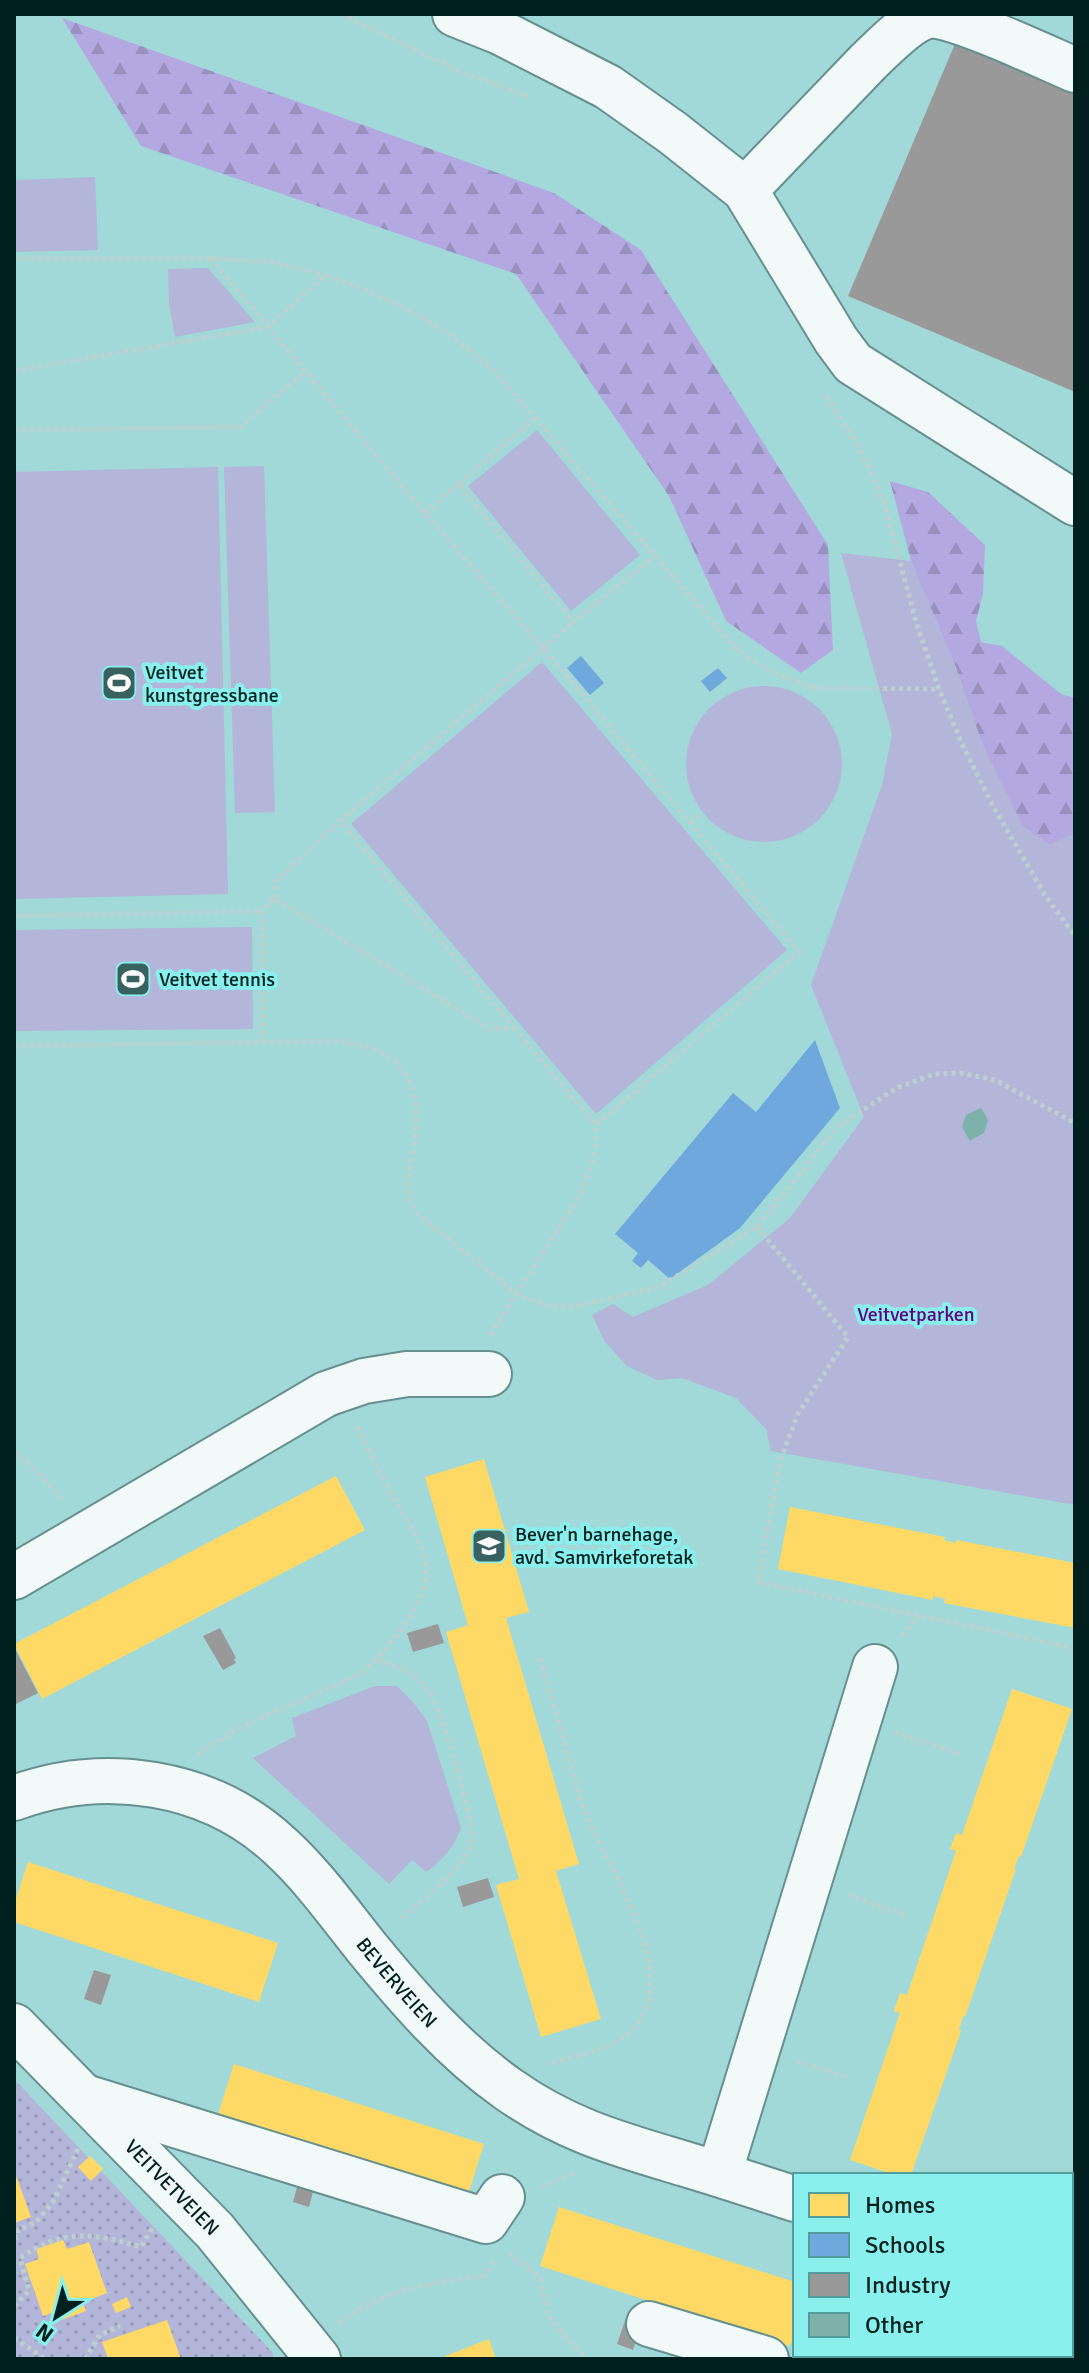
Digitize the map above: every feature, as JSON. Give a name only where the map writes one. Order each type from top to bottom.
[{"type":"street","points":[[455,14],[500,32],[608,87],[673,133],[745,190],[853,363],[1075,503]]},
{"type":"street","points":[[745,190],[869,61],[889,42],[926,16],[935,15],[977,28],[1075,70]]},
{"type":"street","points":[[14,1577],[326,1394],[364,1381],[407,1374],[489,1374]]},
{"type":"street","points":[[719,2174],[875,1667]]},
{"type":"street","name":"BEVERVEIEN","points":[[17,1791],[110,1780],[170,1787],[224,1806],[249,1821],[304,1869],[437,2028],[504,2086],[548,2115],[576,2128],[793,2198]]},
{"type":"street","name":"VEITVETVEIEN","points":[[14,2026],[215,2231],[318,2359]]},
{"type":"street","points":[[84,2097],[486,2221],[502,2197]]},
{"type":"street","points":[[649,2324],[766,2359]]},
{"type":"path","points":[[341,14],[457,70],[538,100]]},
{"type":"path","points":[[210,258],[799,952],[596,1125]]},
{"type":"path","points":[[14,259],[210,258],[274,262],[326,275],[404,307],[468,347],[496,373],[736,649],[769,671],[815,688],[939,689]]},
{"type":"path","points":[[14,371],[268,327],[326,275]]},
{"type":"path","points":[[14,430],[240,427],[306,371]]},
{"type":"path","points":[[821,390],[853,438],[885,506],[916,622],[962,744],[994,808],[1045,895],[1075,936]]},
{"type":"path","points":[[425,513],[535,418]]},
{"type":"path","points":[[458,484],[573,622]]},
{"type":"path","points":[[263,1042],[262,911],[274,898],[276,881],[340,821],[654,557]]},
{"type":"path","points":[[690,823],[703,813]]},
{"type":"path","points":[[340,821],[596,1125],[594,1157],[580,1195],[518,1295]]},
{"type":"path","points":[[274,898],[490,1029],[514,1028]]},
{"type":"path","points":[[14,916],[262,911]]},
{"type":"path","points":[[14,1046],[337,1041],[358,1043],[386,1055],[407,1076],[415,1093],[416,1124],[409,1176],[410,1201],[426,1221],[518,1295],[548,1306],[576,1306],[659,1287],[757,1227],[839,1125],[897,1088],[934,1074],[960,1073],[995,1080],[1075,1123]]},
{"type":"path","points":[[757,1227],[848,1337],[798,1414],[780,1461],[758,1582],[1075,1648]]},
{"type":"path","points":[[170,1787],[188,1762],[211,1745],[245,1726],[362,1673],[377,1660],[416,1606],[424,1587],[426,1570],[420,1545],[353,1419]]},
{"type":"path","points":[[14,1452],[35,1470],[89,1533]]},
{"type":"path","points":[[504,2086],[520,2074],[539,2066],[618,2041],[641,2019],[652,1988],[645,1944],[583,1807],[540,1658]]},
{"type":"path","points":[[367,1948],[456,1868],[467,1854],[473,1839],[471,1822],[437,1705],[425,1687],[405,1672],[377,1660]]},
{"type":"path","points":[[859,1719],[962,1755]]},
{"type":"path","points":[[809,1882],[906,1915]]},
{"type":"path","points":[[757,2049],[851,2078]]},
{"type":"path","points":[[14,2238],[18,2237],[18,2230],[35,2223],[53,2202],[80,2146]]},
{"type":"path","points":[[14,2306],[29,2291],[20,2258],[33,2249],[66,2236],[82,2234],[141,2247],[156,2223]]},
{"type":"path","points":[[502,2248],[540,2277],[548,2316],[587,2359]]},
{"type":"path","points":[[85,2359],[100,2335],[120,2326]]},
{"type":"path","points":[[14,2338],[45,2359]]},
{"type":"green space","points":[[62,18],[554,193],[641,250],[828,545],[833,650],[801,673],[726,621],[669,496],[516,274],[141,146]]},
{"type":"green space","points":[[95,177],[98,250],[14,252],[14,180]]},
{"type":"green space","points":[[208,268],[255,322],[175,337],[169,304],[168,269]]},
{"type":"green space","points":[[537,430],[640,555],[571,611],[468,486]]},
{"type":"green space","points":[[264,466],[275,812],[235,813],[224,467]]},
{"type":"green space","name":"Veitvet kunstgressbane","points":[[218,467],[228,894],[14,899],[14,472]]},
{"type":"green space","points":[[890,481],[928,492],[985,545],[983,594],[976,621],[981,642],[1002,646],[1061,694],[1075,698],[1075,834],[1050,845],[1023,827],[983,746],[956,668],[911,561]]},
{"type":"green space","name":"Veitvetparken","points":[[841,553],[911,561],[956,668],[983,746],[1023,826],[1050,845],[1075,834],[1075,1505],[771,1451],[766,1429],[736,1398],[682,1378],[657,1380],[627,1366],[605,1342],[592,1315],[613,1304],[633,1317],[708,1285],[790,1218],[864,1117],[811,985],[882,785],[892,734]]},
{"type":"green space","points":[[542,662],[787,950],[596,1114],[351,824]]},
{"type":"green space","points":[[764,686],[794,692],[819,709],[836,734],[842,764],[836,794],[819,819],[794,836],[764,842],[734,836],[709,819],[692,794],[686,764],[692,734],[709,709],[734,692]]},
{"type":"green space","name":"Veitvet tennis","points":[[252,927],[253,1029],[14,1031],[14,930]]},
{"type":"green space","points":[[375,1686],[397,1686],[427,1721],[461,1828],[451,1848],[426,1872],[412,1860],[389,1884],[253,1758],[296,1736],[292,1718]]},
{"type":"green space","points":[[14,2079],[272,2352],[274,2359],[14,2359]]},
{"type":"building: Homes","points":[[484,1459],[529,1612],[506,1618],[579,1864],[556,1871],[601,2019],[541,2037],[496,1885],[519,1879],[446,1632],[468,1625],[425,1477]]},
{"type":"building: Homes","points":[[336,1476],[365,1530],[42,1699],[14,1644]]},
{"type":"building: Homes","points":[[790,1507],[945,1537],[944,1540],[956,1543],[957,1540],[1075,1563],[1075,1628],[944,1603],[945,1599],[933,1596],[933,1600],[778,1569]]},
{"type":"building: Homes","points":[[1012,1689],[1072,1709],[963,2016],[961,2031],[912,2173],[889,2173],[850,2160],[900,2013],[894,2011],[900,1993],[907,1995],[956,1851],[950,1849],[956,1833],[962,1835]]},
{"type":"building: Homes","points":[[28,1862],[278,1943],[259,2002],[14,1922],[14,1905]]},
{"type":"building: Homes","points":[[234,2064],[484,2144],[465,2204],[215,2124]]},
{"type":"building: Homes","points":[[90,2156],[103,2169],[91,2181],[78,2167]]},
{"type":"building: Homes","points":[[14,2170],[31,2217],[14,2223]]},
{"type":"building: Homes","points":[[559,2207],[793,2281],[793,2337],[790,2346],[540,2266]]},
{"type":"building: Homes","points":[[63,2240],[67,2249],[89,2242],[107,2293],[83,2302],[86,2311],[61,2320],[58,2311],[43,2316],[25,2264],[39,2259],[36,2249]]},
{"type":"building: Homes","points":[[127,2297],[131,2307],[116,2313],[112,2304]]},
{"type":"building: Homes","points":[[167,2320],[181,2359],[108,2359],[102,2342]]},
{"type":"building: Homes","points":[[489,2339],[496,2359],[438,2359]]},
{"type":"building: Homes","points":[[874,2357],[1036,2358],[873,2359]]},
{"type":"building: Schools","points":[[581,656],[604,683],[590,695],[567,668]]},
{"type":"building: Schools","points":[[718,668],[727,678],[710,692],[701,681]]},
{"type":"building: Schools","points":[[815,1040],[840,1108],[740,1228],[670,1279],[648,1260],[641,1268],[632,1261],[638,1253],[615,1234],[733,1093],[756,1112]]},
{"type":"building: Industry","points":[[957,39],[1075,89],[1075,392],[848,296]]},
{"type":"building: Industry","points":[[438,1624],[444,1643],[413,1652],[407,1633]]},
{"type":"building: Industry","points":[[220,1628],[236,1658],[236,1663],[223,1670],[203,1636]]},
{"type":"building: Industry","points":[[14,1647],[38,1693],[14,1705]]},
{"type":"building: Industry","points":[[488,1878],[494,1897],[463,1907],[457,1887]]},
{"type":"building: Industry","points":[[94,1970],[111,1975],[101,2005],[84,1999]]},
{"type":"building: Industry","points":[[301,2173],[317,2177],[309,2207],[293,2202]]},
{"type":"building: Industry","points":[[627,2315],[643,2320],[633,2350],[617,2344]]},
{"type":"building: Other","points":[[981,1108],[988,1120],[984,1133],[970,1141],[962,1127],[966,1115]]},
{"type":"place","name":"Veitvet kunstgressbane","points":[[119,683]]},
{"type":"place","name":"Veitvet tennis","points":[[133,979]]},
{"type":"place","name":"Bever'n barnehage, avd. Samvirkeforetak","points":[[489,1546]]}]
